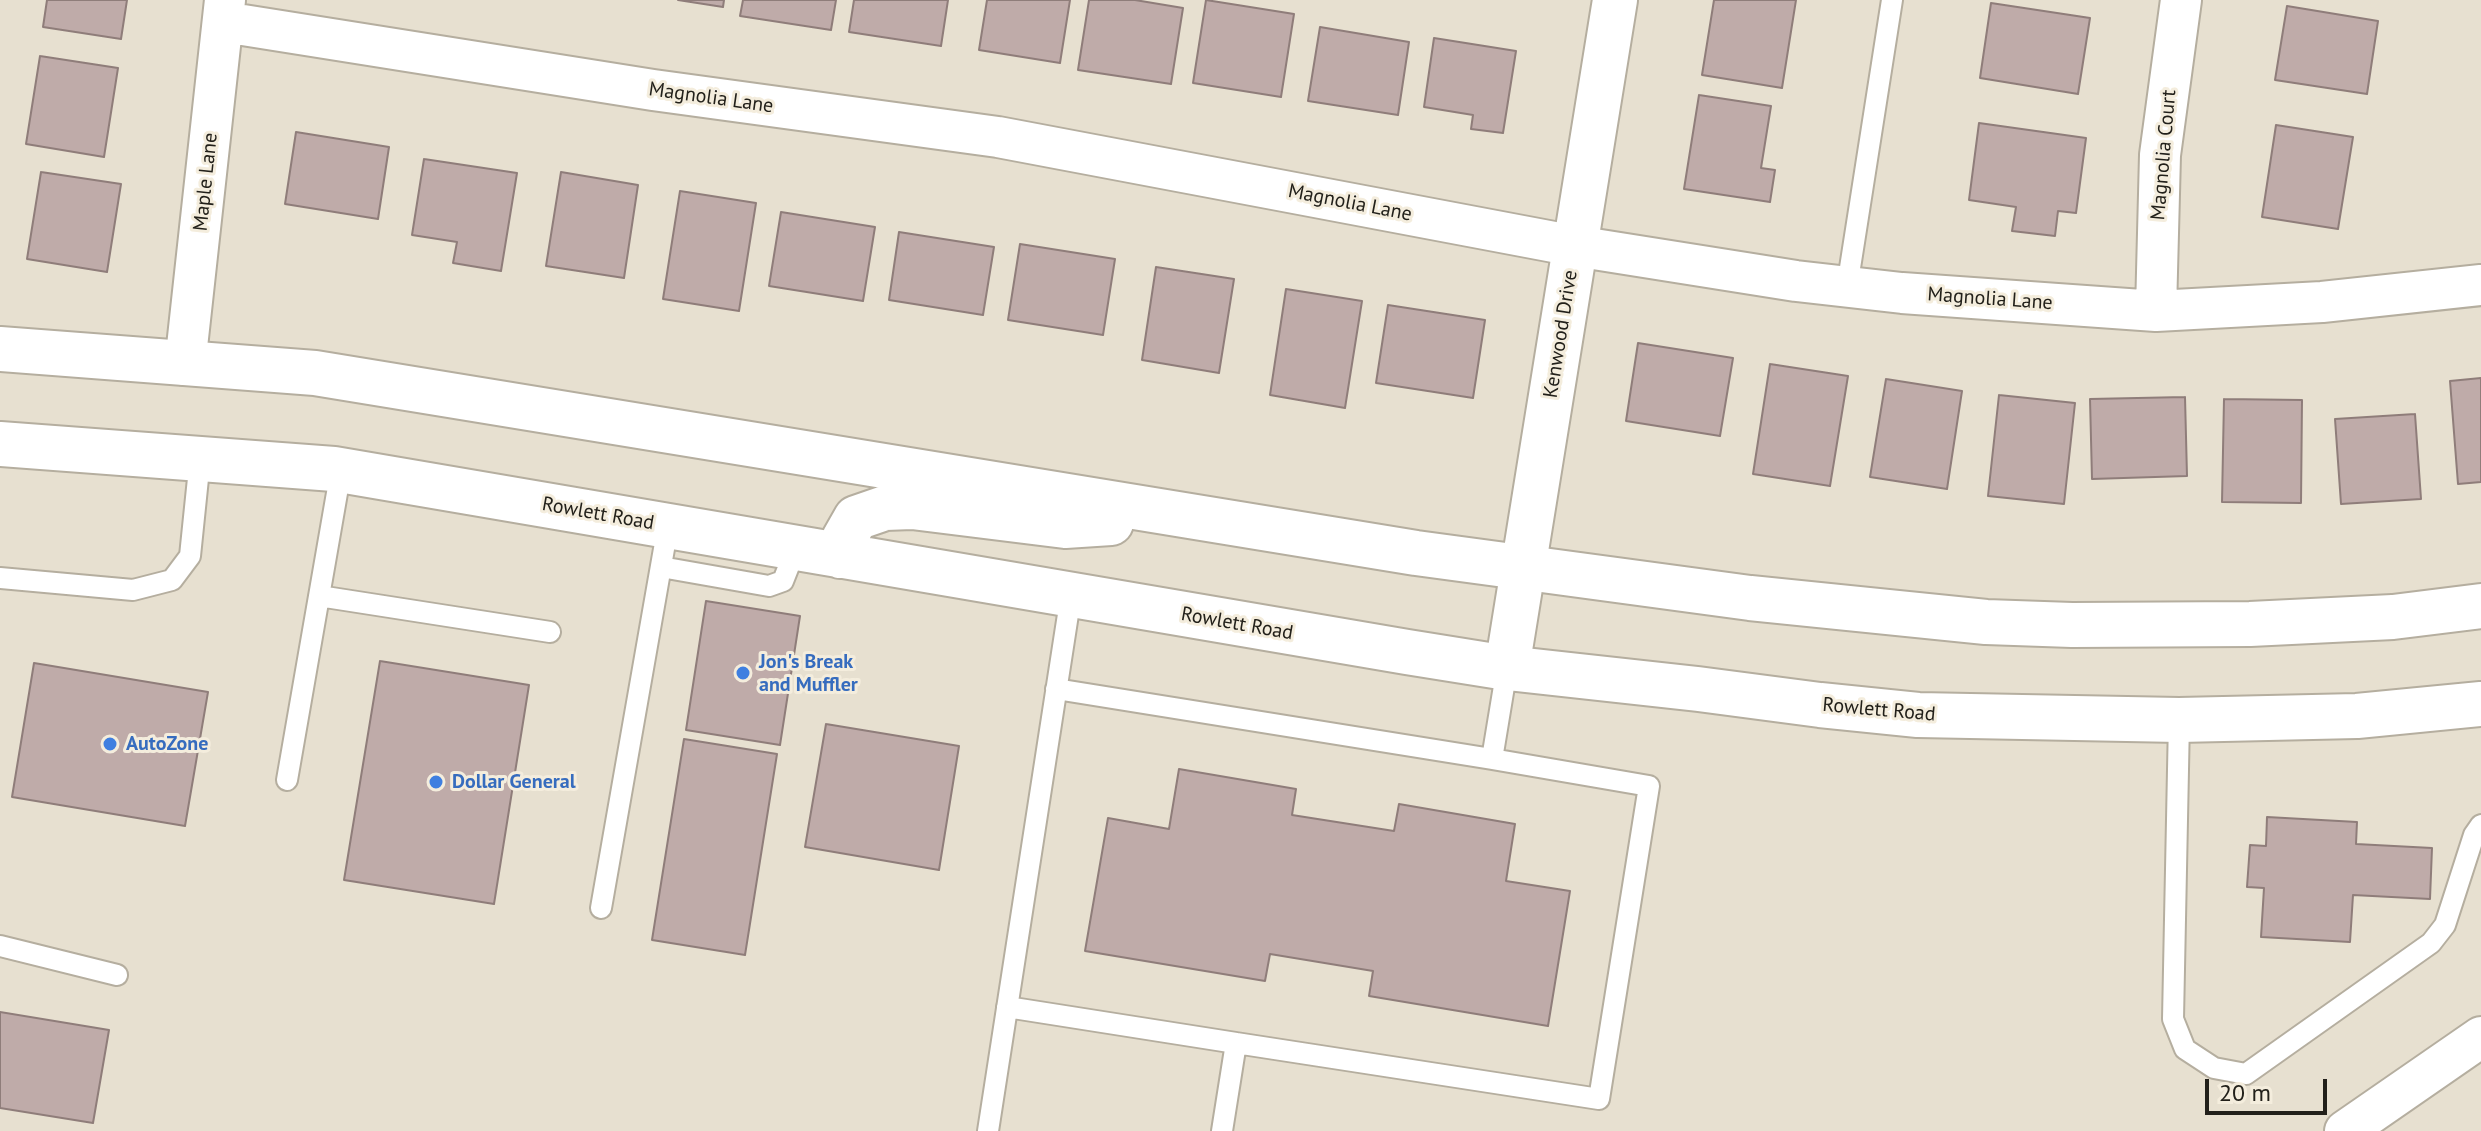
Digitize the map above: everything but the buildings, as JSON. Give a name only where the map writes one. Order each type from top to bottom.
[{"type":"main road","name":"Kenwood Drive","points":[[1507,668],[1615,0]]},
{"type":"main road","points":[[0,349],[315,373],[1416,553],[1750,598],[1986,622],[2029,623],[2250,624],[2393,617],[2481,606]]},
{"type":"main road","name":"Rowlett Road","points":[[0,444],[341,470],[665,547],[796,548],[1507,668],[1918,715],[2179,720],[2357,716],[2481,704]]},
{"type":"main road","points":[[840,556],[844,539],[856,518],[885,508],[912,507],[1065,526],[1106,524],[1160,511]]},
{"type":"street","name":"Magnolia Court","points":[[2156,311],[2160,155],[2181,0]]},
{"type":"street","name":"Magnolia Lane","points":[[224,11],[653,90],[998,137],[1575,246],[1796,281],[1902,293],[2156,311],[2322,302],[2481,285]]},
{"type":"street","name":"Maple Lane","points":[[185,365],[224,11]]},
{"type":"street","points":[[2345,1131],[2481,1037]]},
{"type":"lane","points":[[1847,287],[1892,0]]},
{"type":"lane","points":[[0,578],[133,590],[172,580],[190,556],[200,459]]},
{"type":"lane","points":[[287,780],[341,470]]},
{"type":"lane","points":[[601,908],[665,547]]},
{"type":"lane","points":[[988,1131],[1071,595]]},
{"type":"lane","points":[[319,596],[550,632]]},
{"type":"lane","points":[[1492,759],[1507,668]]},
{"type":"lane","points":[[1007,1007],[1599,1099],[1649,786],[1056,689]]},
{"type":"lane","points":[[2179,720],[2173,1019],[2185,1049],[2214,1068],[2246,1074],[2431,943],[2445,925],[2474,835],[2481,825]]},
{"type":"lane","points":[[0,946],[117,975]]},
{"type":"lane","points":[[1222,1131],[1236,1043]]},
{"type":"place","name":"Jon's Break and Muffler","points":[[743,673]]},
{"type":"place","name":"AutoZone","points":[[110,744]]},
{"type":"place","name":"Dollar General","points":[[436,782]]}]
